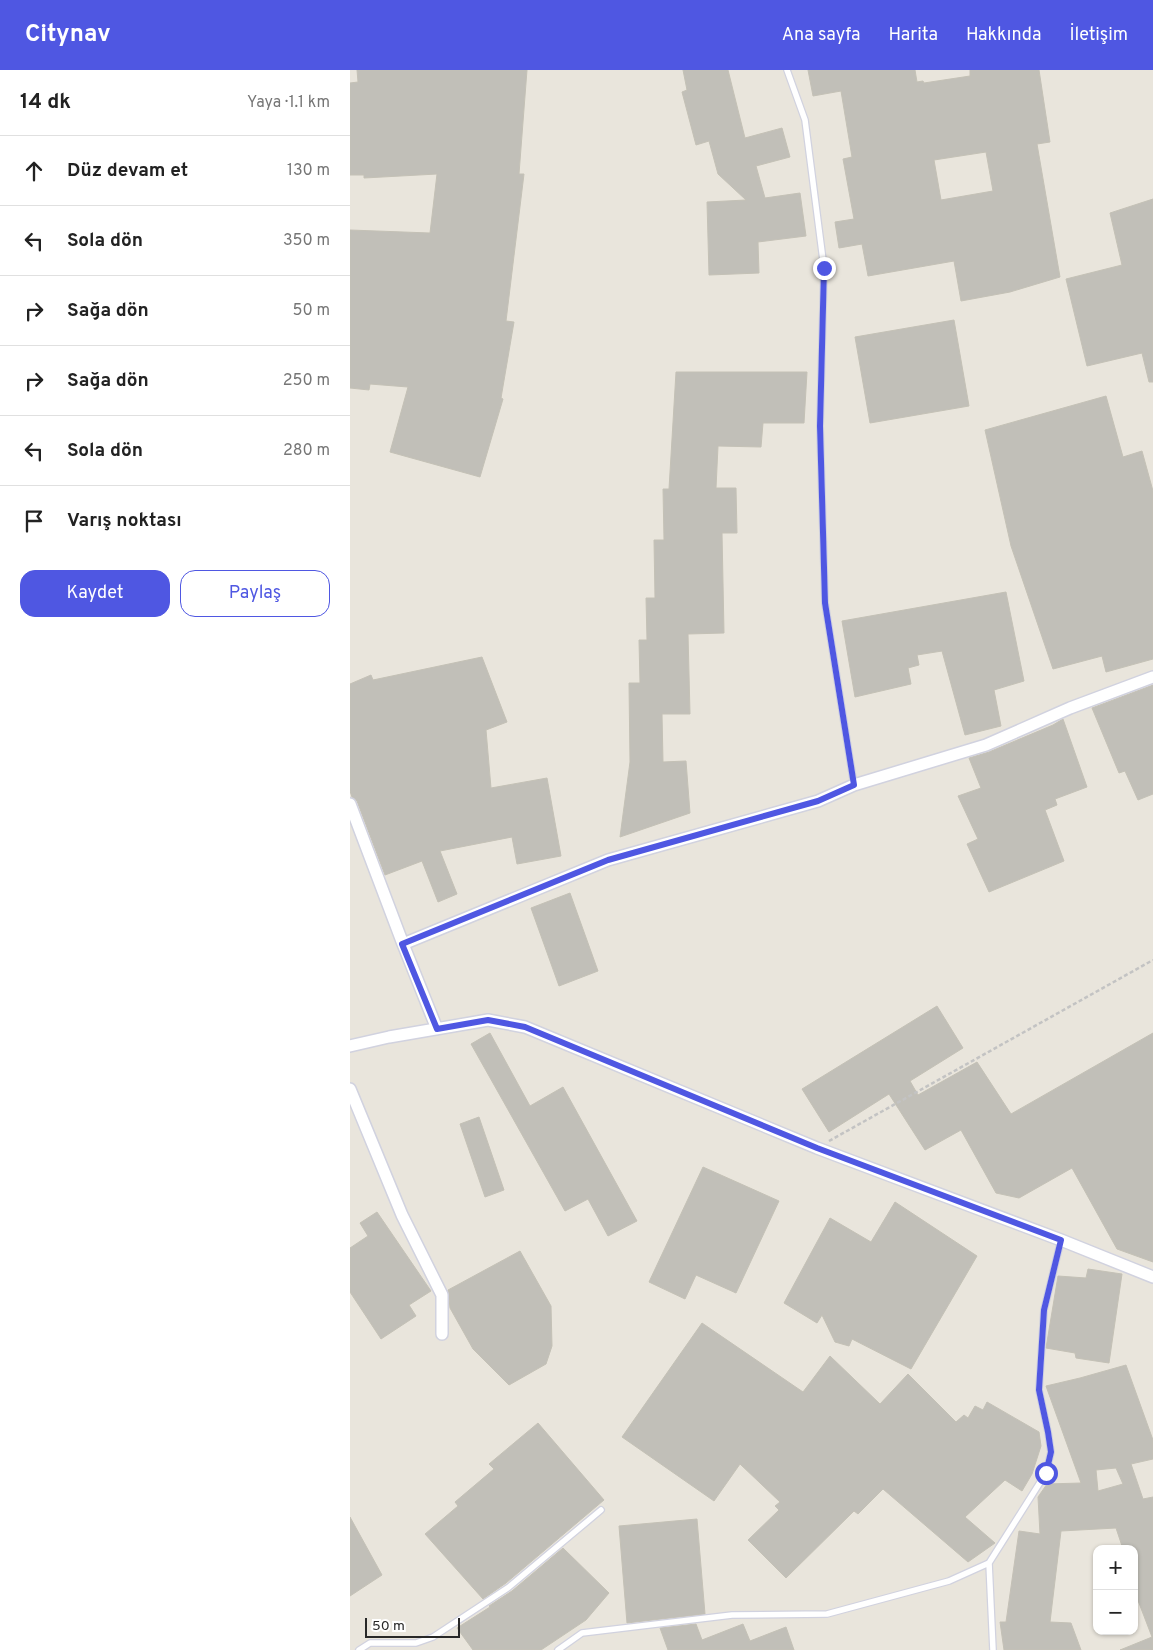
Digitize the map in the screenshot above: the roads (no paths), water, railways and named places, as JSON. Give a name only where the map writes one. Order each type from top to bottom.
[{"type":"street","points":[[402,944],[608,860],[818,801],[854,785],[986,745],[1070,708],[1153,677]]},
{"type":"street","points":[[350,804],[402,944],[437,1029]]},
{"type":"street","points":[[350,1046],[389,1037],[488,1020],[525,1027],[817,1148],[1061,1240],[1153,1277]]},
{"type":"street","points":[[350,1089],[402,1215],[442,1296],[442,1334]]},
{"type":"lane","points":[[787,70],[806,120],[824,268],[820,426],[825,603],[854,785]]},
{"type":"lane","points":[[558,1650],[582,1633],[732,1615],[827,1614],[949,1580],[989,1563],[1046,1473],[1051,1452],[1039,1390],[1044,1310],[1061,1240]]},
{"type":"lane","points":[[359,1650],[370,1643],[416,1642],[433,1637],[509,1587],[601,1510]]},
{"type":"lane","points":[[989,1563],[993,1650]]}]
